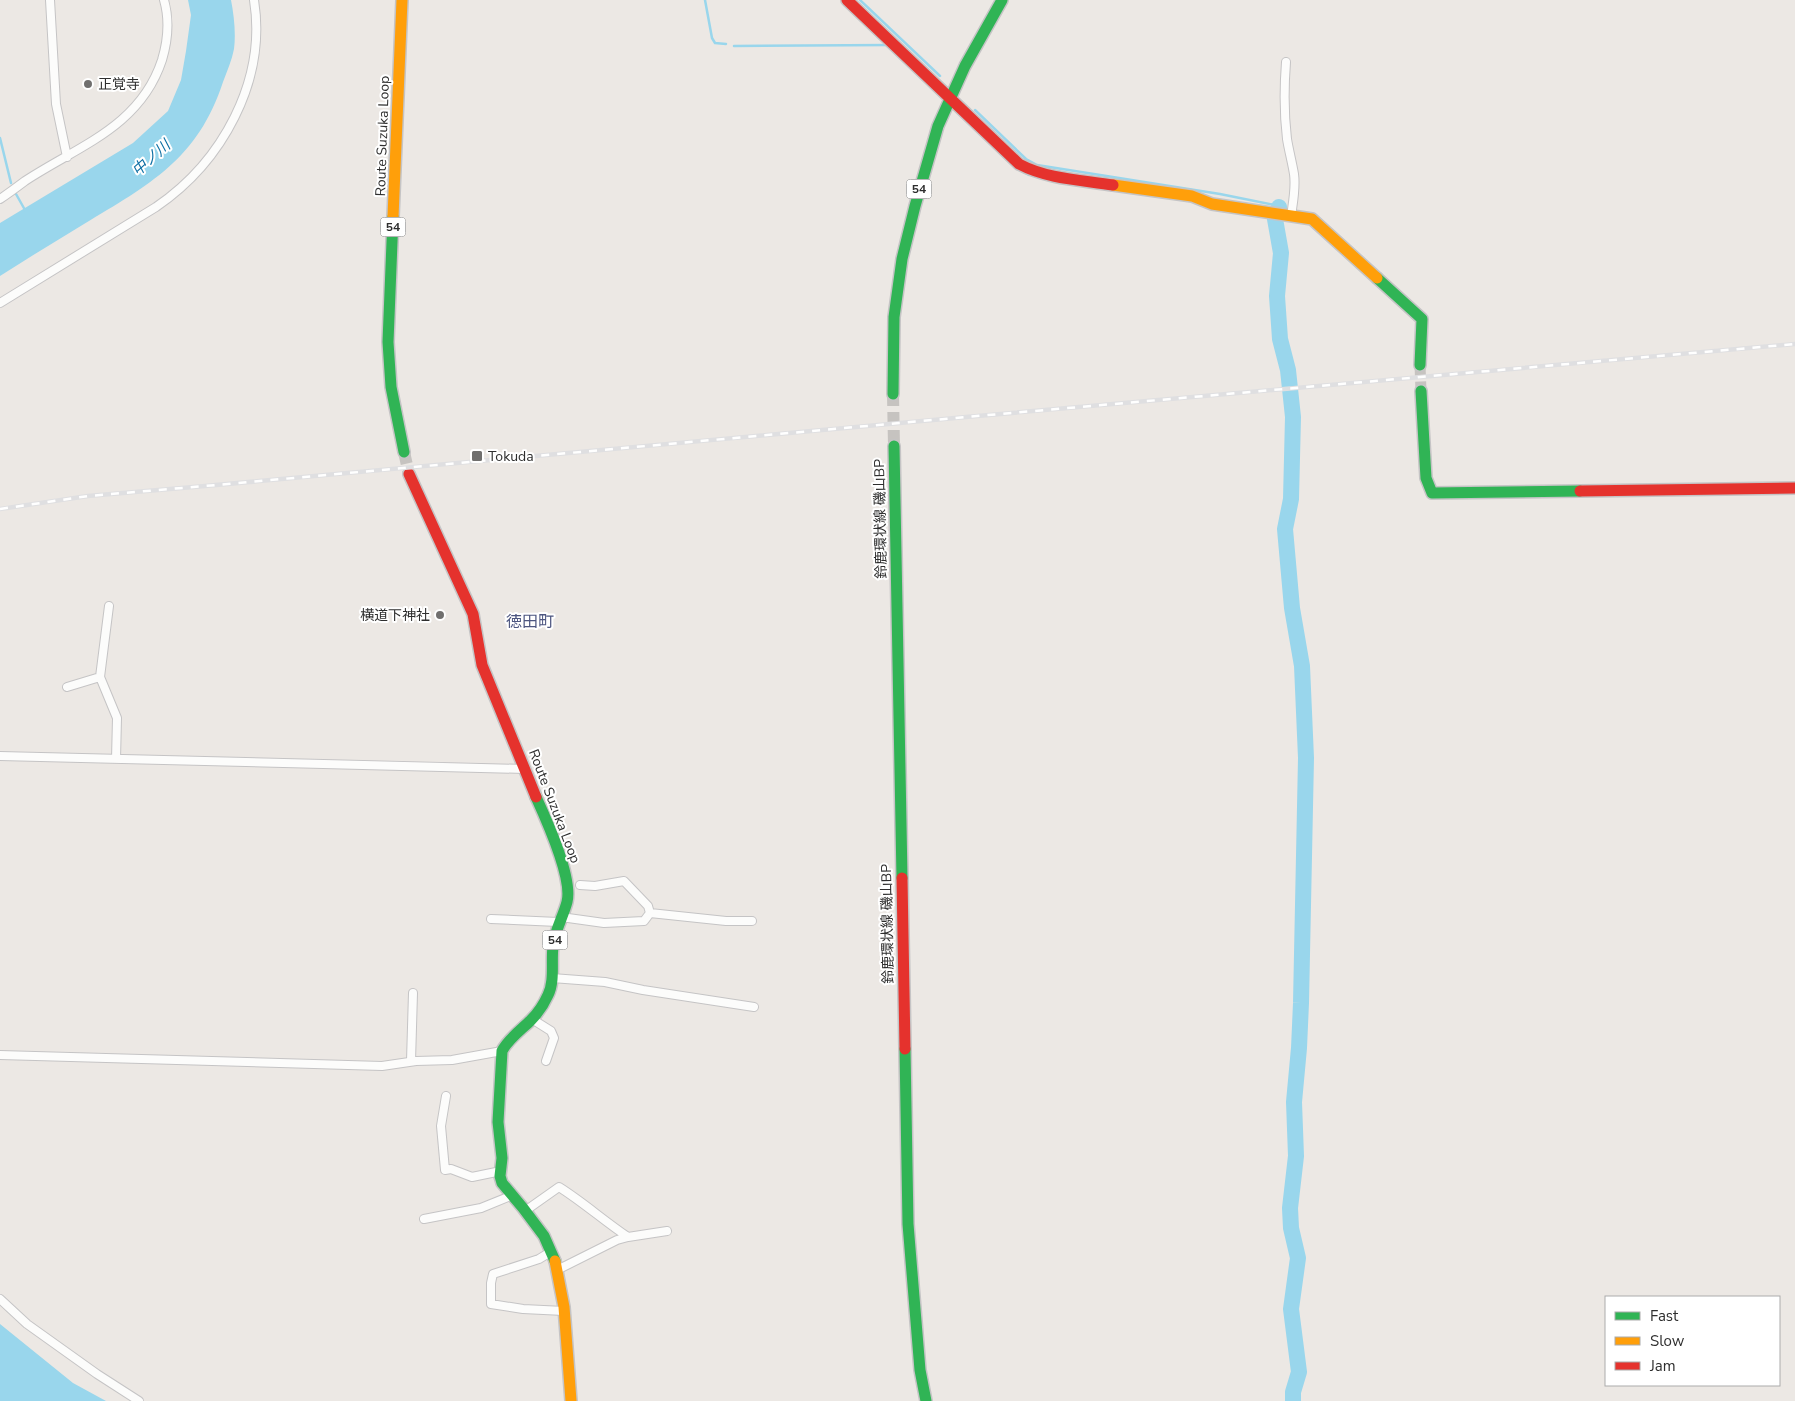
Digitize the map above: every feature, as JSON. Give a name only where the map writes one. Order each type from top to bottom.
[{"type":"main road","name":"Route Suzuka Loop","points":[[402,0],[388,342],[391,387],[404,452]]},
{"type":"main road","points":[[847,0],[1019,164],[1038,174],[1192,196],[1212,204],[1268,214],[1312,219],[1422,319],[1420,365]]},
{"type":"main road","name":"54","points":[[893,394],[894,317],[902,259],[914,206],[938,126],[965,66],[1002,0]]},
{"type":"main road","points":[[1421,391],[1426,478],[1432,493],[1795,488]]},
{"type":"main road","name":"鈴鹿環状線 磯山BP","points":[[894,446],[908,1224],[920,1370],[926,1401]]},
{"type":"main road","name":"Route Suzuka Loop","points":[[409,474],[473,614],[482,665],[563,866],[568,890],[567,902],[560,919],[553,947],[552,978],[548,996],[532,1019],[505,1045],[502,1051]]},
{"type":"main road","points":[[502,1051],[498,1122],[502,1158],[500,1176],[502,1183],[525,1211],[552,1251],[559,1269],[571,1401]]},
{"type":"street","points":[[50,0],[56,104],[67,157]]},
{"type":"street","points":[[0,199],[25,181],[67,157],[117,124],[131,112],[149,89],[160,67],[167,43],[168,25],[164,0]]},
{"type":"street","points":[[0,303],[170,198],[200,169],[215,150],[241,105],[254,54],[256,21],[254,0]]},
{"type":"street","points":[[1286,62],[1284,86],[1285,118],[1294,175],[1294,196],[1290,216]]},
{"type":"street","points":[[109,606],[100,677],[117,718],[116,760]]},
{"type":"street","points":[[67,687],[100,677]]},
{"type":"street","points":[[0,756],[525,769]]},
{"type":"street","points":[[580,885],[596,886],[624,881],[648,906],[650,912]]},
{"type":"street","points":[[491,919],[560,919],[619,923],[644,921],[650,912]]},
{"type":"street","points":[[650,912],[726,921],[752,921]]},
{"type":"street","points":[[552,978],[611,983],[643,990],[754,1007]]},
{"type":"street","points":[[411,1061],[413,993]]},
{"type":"street","points":[[532,1019],[551,1031],[554,1038],[546,1061]]},
{"type":"street","points":[[0,1054],[382,1066],[411,1061],[452,1060],[502,1051]]},
{"type":"street","points":[[446,1096],[441,1126],[445,1170],[451,1169],[472,1177],[501,1171]]},
{"type":"street","points":[[525,1211],[558,1187],[588,1206],[604,1221],[628,1237]]},
{"type":"street","points":[[424,1219],[481,1208],[513,1195]]},
{"type":"street","points":[[559,1269],[617,1240],[667,1231]]},
{"type":"street","points":[[552,1251],[539,1259],[493,1274],[490,1283],[491,1304],[523,1309],[564,1311]]},
{"type":"street","points":[[0,1299],[27,1324],[97,1374],[140,1401]]},
{"type":"water","name":"中ノ川","points":[[188,0],[231,0],[233,12],[235,37],[231,61],[213,109],[200,131],[185,150],[150,182],[0,276],[0,223],[133,143],[168,111],[181,80],[191,15]]},
{"type":"water","points":[[0,1324],[73,1383],[106,1401],[0,1401]]},
{"type":"waterway","points":[[705,0],[712,38],[715,43],[726,44]]},
{"type":"waterway","points":[[860,0],[940,76]]},
{"type":"waterway","points":[[734,46],[890,45]]},
{"type":"waterway","points":[[975,110],[1026,159],[1037,165],[1220,194],[1279,207]]},
{"type":"waterway","points":[[0,138],[11,183]]},
{"type":"waterway","points":[[1016,168],[1029,175]]},
{"type":"waterway","points":[[16,194],[25,210]]},
{"type":"waterway","points":[[1279,207],[1275,219],[1281,253],[1277,296],[1280,339],[1288,370],[1293,417],[1291,499],[1285,529],[1292,608],[1302,666],[1306,758],[1301,1003],[1294,1102],[1296,1156],[1290,1208],[1291,1228],[1298,1258],[1291,1309],[1299,1372],[1293,1392],[1293,1401]]},
{"type":"tunnel","points":[[1420,365],[1421,391]]},
{"type":"tunnel","points":[[893,394],[894,446]]},
{"type":"tunnel","points":[[404,452],[409,474]]},
{"type":"railway","points":[[0,509],[88,496],[1795,344]]},
{"type":"traffic: fast","points":[[893,394],[894,317],[902,259],[915,206],[938,126],[965,66],[1002,0]]},
{"type":"traffic: fast","points":[[393,217],[388,342],[391,387],[404,452]]},
{"type":"traffic: fast","points":[[1377,278],[1422,319],[1420,365]]},
{"type":"traffic: fast","points":[[1421,391],[1426,478],[1432,493],[1580,491]]},
{"type":"traffic: fast","points":[[894,446],[902,878]]},
{"type":"traffic: fast","points":[[536,797],[558,850],[568,892],[567,902],[554,940],[552,978],[548,995],[536,1015],[511,1039],[502,1051],[498,1122],[502,1158],[500,1176],[502,1183],[544,1236],[555,1261]]},
{"type":"traffic: fast","points":[[905,1049],[908,1224],[920,1370],[926,1401]]},
{"type":"traffic: slow","points":[[393,217],[402,0]]},
{"type":"traffic: slow","points":[[1113,185],[1192,196],[1212,204],[1312,219],[1377,278]]},
{"type":"traffic: slow","points":[[555,1261],[564,1307],[571,1401]]},
{"type":"traffic: jam","points":[[847,0],[1019,164],[1053,176],[1113,185]]},
{"type":"traffic: jam","points":[[409,474],[473,614],[482,665],[536,797]]},
{"type":"traffic: jam","points":[[1580,491],[1795,488]]},
{"type":"traffic: jam","points":[[902,878],[905,1049]]},
{"type":"place","name":"正覚寺","points":[[88,84]]},
{"type":"place","name":"Tokuda","points":[[477,456]]},
{"type":"place","name":"横道下神社","points":[[440,615]]},
{"type":"district","name":"徳田町","points":[[530,621]]}]
